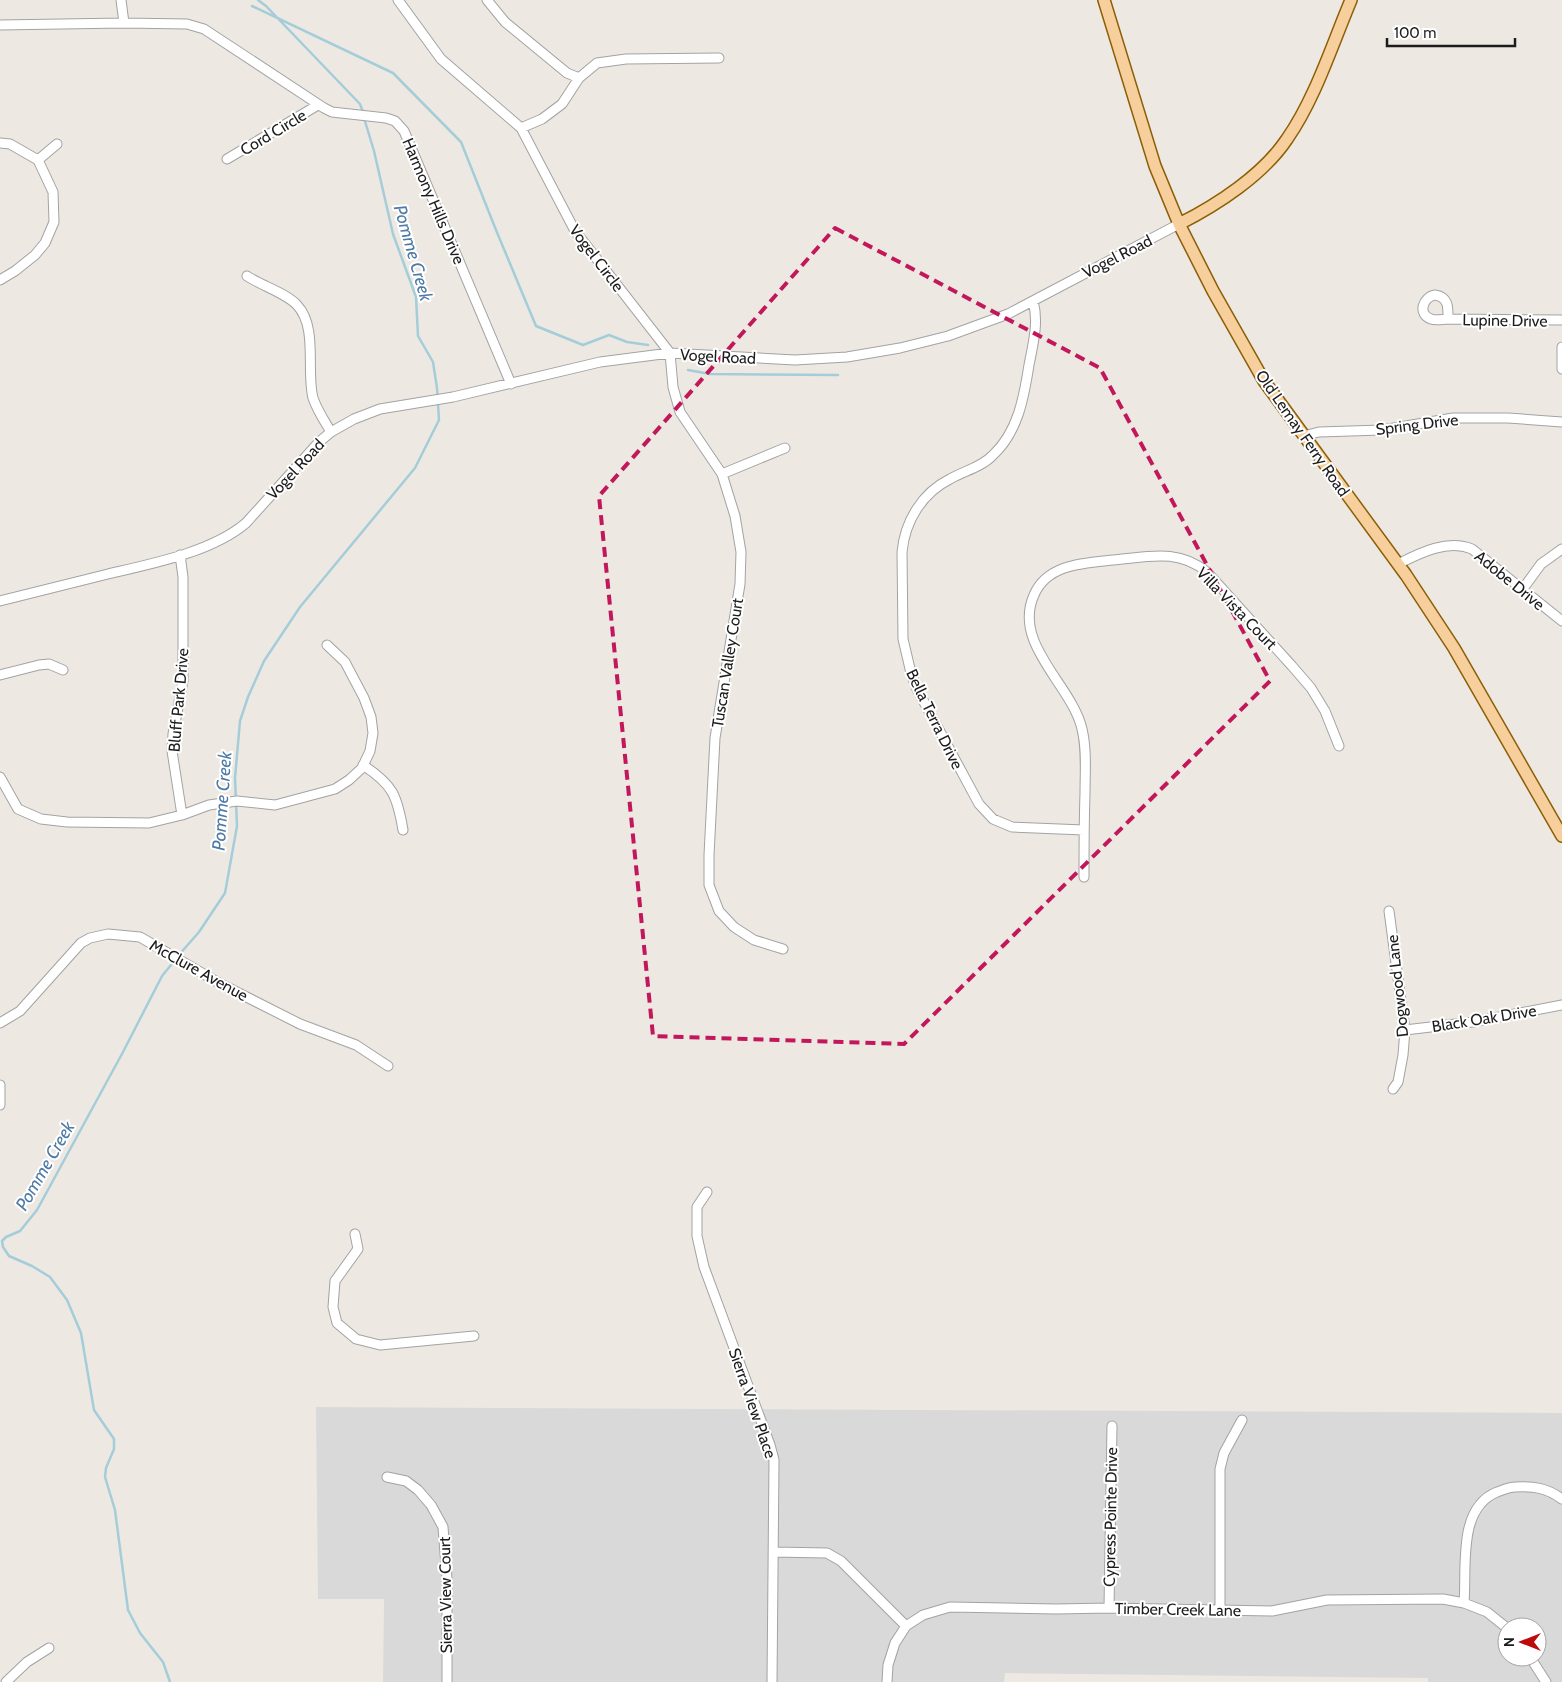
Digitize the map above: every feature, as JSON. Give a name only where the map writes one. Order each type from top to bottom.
[{"type":"main road","name":"Old Lemay Ferry Road","points":[[1104,0],[1147,142],[1179,224],[1213,291],[1250,358],[1303,436],[1398,564],[1454,648],[1562,836]]},
{"type":"main road","name":"Vogel Road","points":[[1179,224],[1234,190],[1266,164],[1286,141],[1304,112],[1352,0]]},
{"type":"street","points":[[121,0],[124,22]]},
{"type":"street","name":"Vogel Circle","points":[[398,0],[441,59],[521,128],[575,231],[670,353]]},
{"type":"street","points":[[487,0],[505,22],[567,73],[579,78]]},
{"type":"street","name":"Harmony Hills Drive","points":[[0,25],[124,22],[188,24],[204,29],[318,105],[332,112],[395,121],[404,131],[511,384]]},
{"type":"street","points":[[521,128],[542,119],[562,104],[579,78],[597,63],[626,59],[719,58]]},
{"type":"street","name":"Cord Circle","points":[[227,159],[318,105]]},
{"type":"street","points":[[0,142],[10,144],[38,160],[53,192],[54,222],[45,243],[35,255],[0,280]]},
{"type":"street","points":[[38,160],[57,144]]},
{"type":"street","name":"Vogel Road","points":[[0,601],[135,568],[219,541],[237,531],[246,523],[319,442],[331,432],[365,414],[402,404],[453,398],[600,362],[670,353],[795,360],[847,357],[900,348],[948,336],[1008,314],[1179,224]]},
{"type":"street","points":[[247,276],[261,285],[284,295],[303,312],[308,330],[313,398],[331,432]]},
{"type":"street","name":"Bella Terra Drive","points":[[1033,301],[1036,309],[1036,326],[1024,398],[1008,437],[993,456],[949,479],[928,494],[918,506],[907,526],[903,538],[902,552],[903,639],[917,689],[973,794],[986,812],[993,819],[1012,827],[1084,830]]},
{"type":"street","name":"Lupine Drive","points":[[1448,319],[1562,320]]},
{"type":"street","points":[[1562,347],[1562,369]]},
{"type":"street","name":"Tuscan Valley Court","points":[[670,353],[673,387],[680,412],[722,474],[736,525],[741,552],[740,584],[715,738],[709,885],[719,911],[734,927],[754,940],[783,949]]},
{"type":"street","name":"Spring Drive","points":[[1303,436],[1319,432],[1382,430],[1453,418],[1508,418],[1562,422]]},
{"type":"street","points":[[722,474],[785,448]]},
{"type":"street","name":"Adobe Drive","points":[[1398,564],[1423,552],[1451,546],[1465,546],[1472,549],[1562,621]]},
{"type":"street","points":[[1522,590],[1541,564],[1562,549]]},
{"type":"street","name":"Bluff Park Drive","points":[[180,555],[183,577],[182,681],[172,751],[182,815]]},
{"type":"street","name":"Villa Vista Court","points":[[1084,877],[1085,759],[1082,730],[1074,707],[1035,644],[1029,622],[1031,600],[1035,591],[1049,576],[1066,567],[1086,563],[1168,556],[1184,558],[1199,565],[1311,688],[1324,711],[1339,746]]},
{"type":"street","points":[[0,777],[18,809],[41,819],[67,822],[149,823],[182,815],[209,805],[237,801],[275,805],[335,788],[349,780],[362,768],[370,750],[373,733],[371,717],[364,698],[345,662],[327,645]]},
{"type":"street","points":[[0,675],[49,664],[63,670]]},
{"type":"street","points":[[363,765],[380,776],[390,789],[396,800],[403,830]]},
{"type":"street","name":"Dogwood Lane","points":[[1389,911],[1405,1030],[1398,1082],[1393,1089]]},
{"type":"street","name":"McClure Avenue","points":[[0,1023],[20,1011],[82,943],[90,938],[108,934],[125,935],[140,937],[218,983],[300,1024],[356,1045],[388,1066]]},
{"type":"street","name":"Black Oak Drive","points":[[1405,1030],[1473,1022],[1562,1005]]},
{"type":"street","points":[[0,1085],[0,1105]]},
{"type":"street","name":"Sierra View Place","points":[[707,1192],[697,1206],[696,1236],[704,1267],[774,1460],[772,1682]]},
{"type":"street","points":[[355,1234],[358,1249],[335,1281],[333,1307],[337,1323],[356,1339],[380,1345],[474,1336]]},
{"type":"street","points":[[1220,1610],[1220,1469],[1224,1453],[1242,1420]]},
{"type":"street","name":"Cypress Pointe Drive","points":[[1109,1608],[1112,1426]]},
{"type":"street","name":"Sierra View Court","points":[[387,1477],[406,1481],[418,1490],[431,1505],[444,1527],[447,1579],[447,1682]]},
{"type":"street","points":[[1464,1602],[1467,1534],[1472,1517],[1480,1504],[1492,1494],[1511,1487],[1531,1486],[1551,1491],[1562,1499]]},
{"type":"street","points":[[774,1552],[827,1553],[841,1561],[906,1626],[895,1643],[888,1664],[887,1682]]},
{"type":"street","name":"Timber Creek Lane","points":[[906,1626],[923,1615],[950,1607],[1272,1611],[1327,1600],[1443,1600],[1464,1602],[1487,1612],[1497,1620]]},
{"type":"street","points":[[6,1682],[27,1662],[49,1648]]},
{"type":"street","points":[[1536,1667],[1546,1682]]},
{"type":"highlighted area","points":[[835,228],[1100,368],[1270,681],[904,1044],[653,1036],[599,496]]},
{"type":"shaded area","points":[[316,1407],[1562,1413],[1562,1682],[1428,1682],[1428,1678],[1005,1673],[1004,1682],[383,1682],[384,1599],[318,1599]]},
{"type":"waterway","name":"Pomme Creek","points":[[258,0],[266,6],[360,104],[363,112]]},
{"type":"waterway","points":[[252,6],[393,73],[461,142],[536,326],[583,345],[609,335],[627,342],[648,345]]},
{"type":"waterway","name":"Pomme Creek","points":[[178,956],[199,932],[225,893],[237,826],[235,778],[240,721],[264,661],[300,607],[415,468],[439,420],[433,362],[418,336],[416,297],[393,234],[374,151],[364,118]]},
{"type":"waterway","points":[[688,370],[710,374],[838,375]]},
{"type":"waterway","name":"Pomme Creek","points":[[170,1682],[163,1662],[140,1633],[128,1610],[115,1510],[105,1477],[106,1468],[114,1449],[114,1439],[94,1410],[81,1333],[67,1300],[50,1277],[32,1266],[9,1256],[3,1247],[2,1241],[6,1237],[20,1231],[37,1210],[162,976],[175,960]]}]
